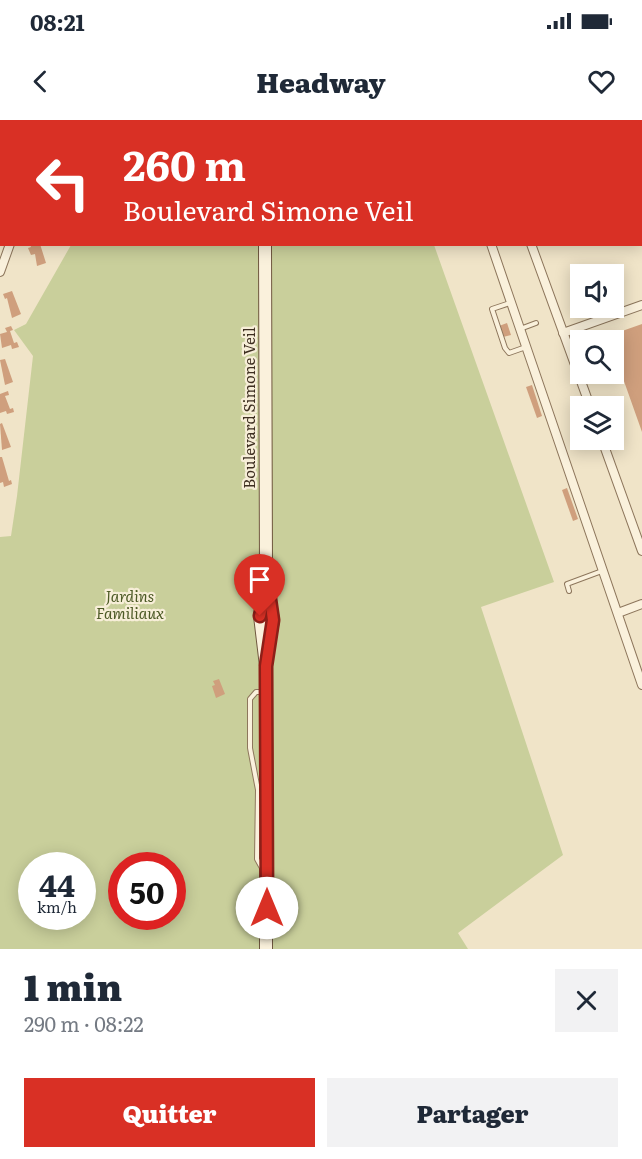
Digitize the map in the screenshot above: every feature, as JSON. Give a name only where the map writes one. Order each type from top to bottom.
[{"type":"main road","name":"Boulevard Simone Veil","points":[[265,246],[266,572],[273,620],[266,666],[267,949]]},
{"type":"street","points":[[0,272],[9,246]]},
{"type":"street","points":[[492,246],[642,685]]},
{"type":"street","points":[[532,246],[586,396]]},
{"type":"street","points":[[563,333],[642,305]]},
{"type":"street","points":[[606,450],[642,551]]},
{"type":"street","points":[[618,613],[642,604]]},
{"type":"lane","points":[[511,303],[492,309],[505,348],[509,353],[526,347]]},
{"type":"lane","points":[[520,329],[536,323]]},
{"type":"lane","points":[[569,591],[567,584],[603,570]]},
{"type":"green space","name":"Jardins Familiaux","points":[[70,246],[434,246],[554,582],[481,607],[563,855],[458,933],[468,949],[0,949],[0,537],[11,536],[33,356],[14,330],[26,324]]},
{"type":"building","points":[[41,246],[46,263],[37,266],[35,254],[31,255],[28,248]]},
{"type":"building","points":[[12,291],[21,314],[12,318],[7,298],[5,299],[3,294]]},
{"type":"building","points":[[507,323],[511,335],[503,337],[499,326]]},
{"type":"building","points":[[642,324],[642,432],[624,381],[624,330]]},
{"type":"building","points":[[11,326],[13,330],[10,331],[14,343],[17,342],[19,347],[12,349],[11,345],[2,348],[0,334],[7,332],[5,328]]},
{"type":"building","points":[[5,359],[13,382],[5,385],[0,360]]},
{"type":"building","points":[[532,385],[542,416],[537,418],[526,387]]},
{"type":"building","points":[[8,391],[9,395],[5,396],[10,409],[13,408],[14,412],[0,413],[0,394]]},
{"type":"building","points":[[2,423],[11,447],[2,450],[0,424]]},
{"type":"building","points":[[0,457],[2,457],[12,484],[4,487],[3,482],[0,483]]},
{"type":"building","points":[[567,488],[578,519],[573,521],[562,490]]},
{"type":"building","points":[[219,679],[225,694],[216,698],[212,686],[215,685],[213,681]]},
{"type":"route","points":[[260,616],[266,572],[273,620],[266,666],[267,908]]}]
